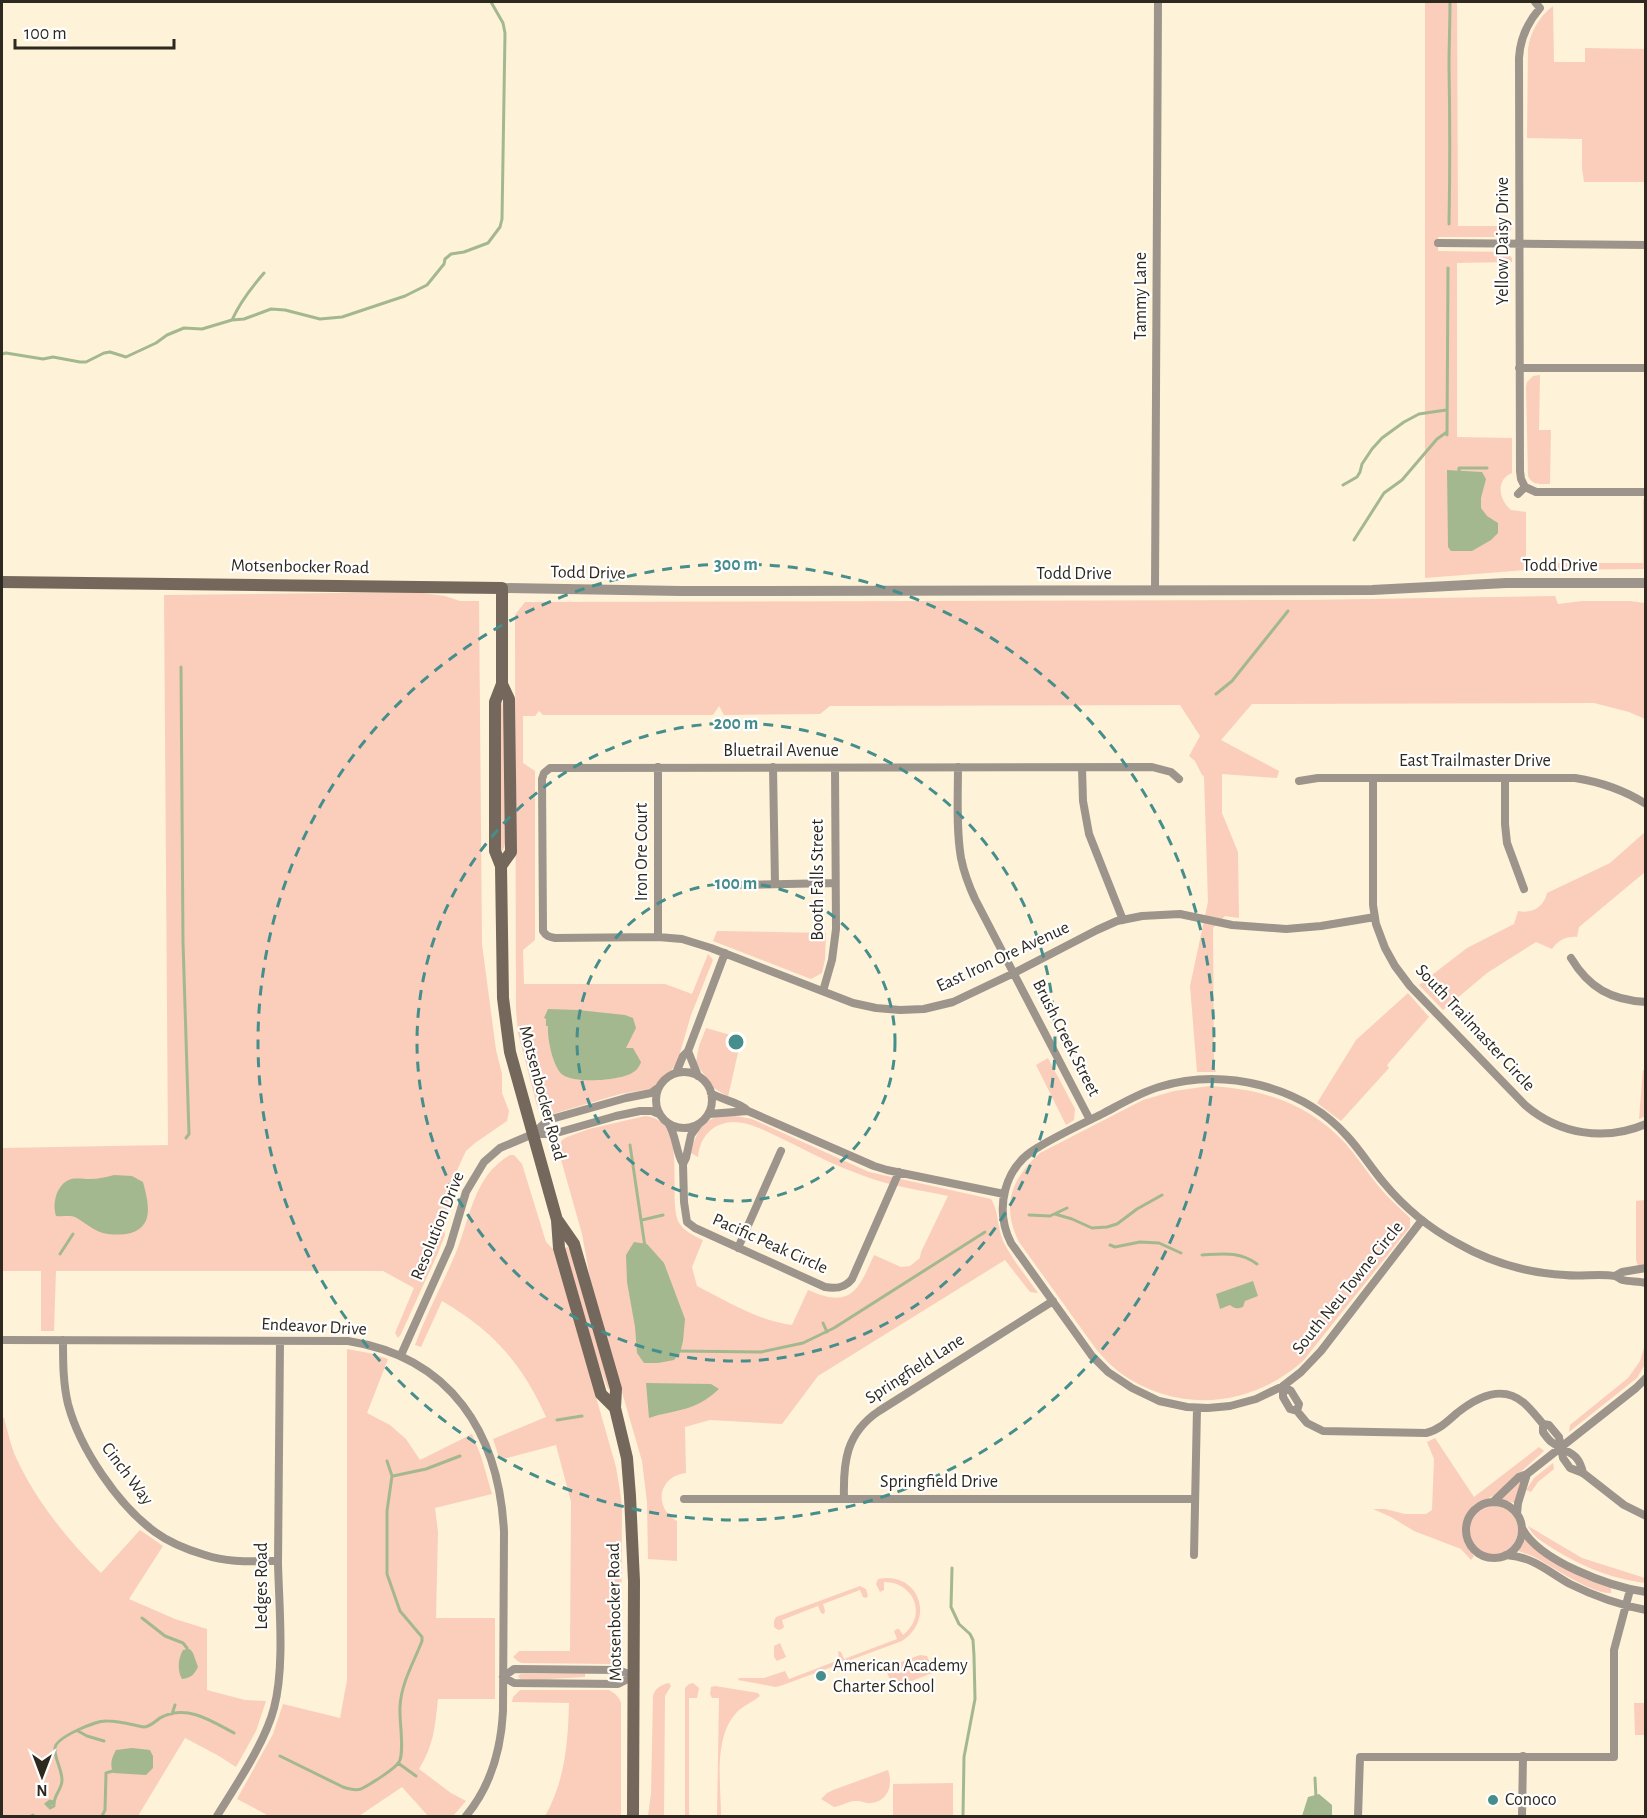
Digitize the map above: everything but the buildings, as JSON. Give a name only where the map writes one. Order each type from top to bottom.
[{"type":"main road","name":"Motsenbocker Road","points":[[2,582],[502,588],[502,684],[509,699],[511,852],[501,866],[503,998],[506,1033],[557,1220],[574,1244],[615,1389],[615,1408],[627,1458],[634,1581],[633,1816]]},
{"type":"street","name":"Tammy Lane","points":[[1155,590],[1158,2]]},
{"type":"street","name":"Yellow Daisy Drive","points":[[1525,487],[1520,471],[1520,51],[1526,29],[1541,4]]},
{"type":"street","points":[[1438,243],[1646,245]]},
{"type":"street","points":[[1519,368],[1646,368]]},
{"type":"street","points":[[1518,494],[1525,487],[1536,492],[1646,492]]},
{"type":"street","name":"Todd Drive","points":[[502,588],[681,591],[1372,590],[1506,583],[1646,583]]},
{"type":"street","name":"Iron Ore Court","points":[[658,767],[658,937]]},
{"type":"street","points":[[773,767],[775,884]]},
{"type":"street","name":"Brush Creek Street","points":[[958,767],[959,836],[964,871],[975,899],[1090,1120]]},
{"type":"street","name":"Bluetrail Avenue","points":[[545,935],[542,926],[542,779],[544,773],[550,768],[1152,767],[1171,772],[1179,779]]},
{"type":"street","name":"Booth Falls Street","points":[[823,991],[835,944],[835,768]]},
{"type":"street","points":[[1082,768],[1083,801],[1089,834],[1123,920]]},
{"type":"street","name":"East Trailmaster Drive","points":[[1299,780],[1318,778],[1583,779],[1618,789],[1646,804]]},
{"type":"street","name":"South Trailmaster Circle","points":[[1372,778],[1372,885],[1375,917],[1385,948],[1405,980],[1530,1109],[1556,1125],[1585,1133],[1616,1133],[1646,1124]]},
{"type":"street","points":[[1505,778],[1507,843],[1524,889]]},
{"type":"street","points":[[733,885],[835,883]]},
{"type":"street","name":"East Iron Ore Avenue","points":[[545,935],[555,938],[658,937],[689,940],[853,1003],[900,1010],[924,1009],[952,1002],[1097,930],[1123,920],[1151,914],[1180,914],[1232,925],[1286,929],[1375,917]]},
{"type":"street","points":[[676,1073],[683,1056],[688,1052],[725,954]]},
{"type":"street","points":[[1571,958],[1580,973],[1598,989],[1621,999],[1646,1002]]},
{"type":"street","points":[[688,1052],[698,1076]]},
{"type":"street","points":[[688,1072],[698,1076],[707,1084],[711,1093],[712,1104],[709,1114],[699,1124],[685,1128],[668,1123],[652,1111],[640,1111],[553,1134],[533,1134],[548,1120],[651,1093],[666,1078],[676,1073],[688,1072]]},
{"type":"street","points":[[711,1093],[867,1163],[1004,1194],[1016,1167],[1026,1156],[1043,1144],[1147,1091],[1172,1083],[1213,1079],[1262,1085],[1307,1105],[1336,1125],[1388,1188],[1422,1220],[1466,1248],[1512,1266],[1553,1274],[1616,1276],[1624,1280],[1646,1283]]},
{"type":"street","points":[[658,1088],[656,1101],[659,1114]]},
{"type":"street","points":[[709,1114],[748,1111]]},
{"type":"street","name":"Pacific Peak Circle","points":[[668,1123],[675,1135],[679,1157],[683,1164]]},
{"type":"street","name":"Pacific Peak Circle","points":[[699,1124],[691,1135],[683,1164],[687,1222],[695,1228],[825,1287],[844,1286],[852,1279],[899,1172]]},
{"type":"street","name":"Resolution Drive","points":[[400,1355],[450,1246],[469,1185],[484,1162],[500,1148],[533,1134]]},
{"type":"street","points":[[738,1248],[781,1150]]},
{"type":"street","name":"South Neu Towne Circle","points":[[1004,1194],[1004,1221],[1009,1238],[1092,1356],[1108,1372],[1141,1393],[1178,1406],[1197,1408],[1242,1403],[1266,1395],[1283,1386],[1301,1372],[1313,1360],[1422,1220]]},
{"type":"street","points":[[1616,1276],[1622,1272],[1646,1268]]},
{"type":"street","name":"Springfield Lane","points":[[844,1498],[845,1465],[848,1452],[856,1433],[865,1422],[1053,1301]]},
{"type":"street","name":"Endeavor Drive","points":[[3,1340],[348,1341],[400,1355],[432,1375],[454,1394],[473,1420],[489,1455],[503,1512],[504,1546],[502,1726],[496,1762],[482,1794],[466,1816]]},
{"type":"street","name":"Cinch Way","points":[[63,1340],[64,1381],[75,1426],[90,1455],[134,1514],[167,1539],[206,1556],[233,1561],[278,1562]]},
{"type":"street","name":"Ledges Road","points":[[217,1816],[268,1728],[274,1708],[279,1667],[280,1341]]},
{"type":"street","points":[[1493,1502],[1519,1477],[1527,1474],[1646,1378]]},
{"type":"street","points":[[1283,1386],[1282,1397],[1290,1409],[1297,1411],[1307,1423],[1323,1431],[1426,1433],[1439,1428],[1475,1400],[1490,1394],[1501,1394],[1519,1399],[1543,1424],[1549,1425],[1559,1437],[1563,1458],[1570,1468],[1583,1473],[1624,1505],[1646,1516]]},
{"type":"street","points":[[1194,1556],[1197,1408]]},
{"type":"street","points":[[1516,1514],[1527,1474]]},
{"type":"street","name":"Springfield Drive","points":[[684,1499],[1195,1499]]},
{"type":"street","points":[[1646,1592],[1630,1590],[1594,1578],[1566,1564],[1533,1543],[1516,1514],[1506,1505],[1493,1502],[1481,1504],[1472,1512],[1466,1523],[1466,1535],[1471,1546],[1480,1554],[1492,1558],[1506,1555],[1531,1560],[1584,1591],[1646,1611]]},
{"type":"street","points":[[1506,1555],[1518,1544],[1522,1527]]},
{"type":"street","points":[[1358,1816],[1360,1757],[1614,1757],[1614,1650],[1630,1590]]},
{"type":"street","points":[[514,1669],[618,1670],[634,1676],[618,1684],[514,1683],[503,1677],[514,1669]]},
{"type":"street","points":[[1522,1756],[1522,1816]]},
{"type":"shaded area","points":[[1425,2],[1457,2],[1458,226],[1512,226],[1509,233],[1502,237],[1438,237],[1438,251],[1506,252],[1512,258],[1512,262],[1457,263],[1457,437],[1512,438],[1512,473],[1503,480],[1501,490],[1504,501],[1511,510],[1526,512],[1526,563],[1643,563],[1643,499],[1645,499],[1645,569],[1527,570],[1425,578]]},
{"type":"shaded area","points":[[1553,6],[1554,62],[1585,62],[1585,48],[1645,49],[1645,182],[1584,182],[1582,139],[1527,138],[1528,48],[1536,25]]},
{"type":"shaded area","points":[[1540,375],[1539,430],[1551,430],[1550,484],[1535,483],[1528,476],[1526,387],[1527,382],[1533,376]]},
{"type":"shaded area","points":[[1447,470],[1482,472],[1486,479],[1481,508],[1487,516],[1498,523],[1498,533],[1472,551],[1451,551],[1448,547]]},
{"type":"shaded area","points":[[415,592],[445,596],[460,601],[479,601],[482,944],[496,1050],[502,1074],[502,1093],[509,1111],[507,1121],[475,1143],[463,1157],[455,1175],[443,1224],[445,1235],[401,1334],[398,1338],[395,1333],[414,1288],[383,1271],[56,1271],[54,1331],[41,1331],[41,1271],[2,1271],[2,1148],[168,1145],[164,595]]},
{"type":"shaded area","points":[[1555,596],[1558,604],[1582,601],[1645,603],[1645,719],[1629,712],[1594,703],[1252,704],[1221,740],[1279,771],[1277,778],[1222,774],[1222,813],[1238,852],[1239,918],[1225,916],[1213,928],[1214,1066],[1216,1072],[1197,1072],[1190,986],[1208,902],[1204,776],[1189,756],[1200,736],[1180,705],[830,706],[820,714],[724,715],[719,706],[713,715],[543,715],[539,711],[535,716],[523,716],[523,763],[535,771],[535,940],[523,950],[524,984],[665,984],[692,994],[708,954],[713,960],[691,1015],[677,1063],[655,1086],[553,1114],[537,1106],[518,1033],[516,1009],[515,615],[525,602],[1306,600]]},
{"type":"shaded area","points":[[502,699],[506,741],[506,840],[503,850],[500,851],[499,700]]},
{"type":"shaded area","points":[[1645,832],[1645,872],[1579,927],[1577,937],[1563,939],[1552,949],[1536,942],[1487,973],[1443,1010],[1419,985],[1467,948],[1514,924],[1518,911],[1537,908],[1547,893],[1610,863]]},
{"type":"shaded area","points":[[717,931],[826,933],[822,973],[811,979],[713,941]]},
{"type":"shaded area","points":[[1408,993],[1429,1017],[1387,1065],[1389,1068],[1341,1121],[1317,1103],[1356,1040]]},
{"type":"shaded area","points":[[548,1009],[578,1010],[625,1015],[633,1018],[636,1028],[626,1048],[633,1048],[641,1062],[637,1070],[622,1077],[600,1080],[578,1080],[563,1075],[556,1066],[550,1045],[548,1026],[544,1018]]},
{"type":"shaded area","points":[[706,1028],[734,1036],[742,1035],[728,1097],[714,1088],[696,1062]]},
{"type":"shaded area","points":[[1048,1058],[1075,1109],[1074,1120],[1066,1125],[1036,1065]]},
{"type":"shaded area","points":[[1643,1070],[1645,1070],[1645,1116],[1639,1119]]},
{"type":"shaded area","points":[[1209,1086],[1266,1095],[1300,1108],[1316,1118],[1346,1144],[1383,1192],[1410,1218],[1410,1227],[1303,1361],[1282,1377],[1260,1388],[1237,1396],[1213,1400],[1165,1395],[1141,1386],[1119,1372],[1104,1358],[1019,1242],[1011,1217],[1010,1205],[1016,1183],[1040,1153],[1143,1100],[1174,1091]]},
{"type":"shaded area","points":[[645,1116],[659,1121],[668,1130],[674,1160],[675,1209],[678,1221],[692,1235],[703,1240],[692,1267],[697,1286],[743,1310],[779,1323],[792,1325],[808,1290],[834,1298],[844,1297],[857,1287],[874,1255],[901,1267],[910,1266],[920,1258],[948,1196],[864,1176],[748,1124],[733,1122],[713,1128],[704,1137],[698,1157],[691,1153],[699,1131],[711,1119],[719,1116],[752,1119],[869,1172],[991,1199],[1003,1241],[1038,1293],[1030,1292],[1005,1260],[818,1376],[782,1424],[710,1420],[685,1427],[686,1473],[669,1480],[662,1493],[664,1508],[677,1521],[677,1561],[648,1559],[647,1502],[642,1461],[592,1289],[582,1234],[558,1149],[562,1140],[567,1137],[589,1129]]},
{"type":"shaded area","points":[[510,1155],[514,1155],[522,1164],[546,1242],[554,1250],[616,1467],[622,1506],[621,1656],[615,1663],[522,1663],[513,1657],[519,1651],[570,1651],[571,1502],[556,1445],[500,1460],[493,1439],[546,1417],[516,1364],[491,1337],[460,1312],[442,1301],[421,1347],[415,1345],[455,1255],[480,1187],[498,1164]]},
{"type":"shaded area","points":[[114,1175],[132,1176],[143,1182],[148,1212],[144,1225],[139,1230],[124,1234],[106,1234],[75,1217],[56,1216],[56,1195],[66,1182],[71,1179],[96,1179]]},
{"type":"shaded area","points":[[1645,1200],[1645,1264],[1638,1266],[1636,1260],[1636,1201]]},
{"type":"shaded area","points":[[634,1242],[647,1244],[664,1263],[685,1319],[680,1353],[674,1360],[644,1363],[637,1353],[627,1282],[626,1255]]},
{"type":"shaded area","points":[[568,1247],[576,1266],[611,1391],[608,1389],[593,1350],[563,1248]]},
{"type":"shaded area","points":[[1253,1281],[1258,1296],[1245,1301],[1243,1307],[1236,1308],[1230,1305],[1220,1309],[1216,1294]]},
{"type":"shaded area","points":[[1645,1345],[1645,1364],[1637,1378],[1569,1432],[1570,1425],[1628,1378],[1640,1361]]},
{"type":"shaded area","points":[[347,1349],[388,1359],[367,1413],[390,1425],[406,1439],[420,1460],[472,1434],[492,1494],[435,1508],[438,1532],[436,1618],[495,1618],[495,1699],[438,1699],[431,1743],[419,1769],[451,1793],[466,1801],[453,1816],[428,1816],[402,1787],[359,1816],[269,1816],[237,1799],[273,1734],[283,1704],[340,1718],[347,1680]]},
{"type":"shaded area","points":[[646,1383],[711,1384],[719,1389],[693,1406],[649,1418]]},
{"type":"shaded area","points":[[2,1417],[14,1453],[41,1502],[101,1573],[140,1530],[163,1546],[129,1599],[175,1619],[207,1629],[207,1690],[245,1700],[266,1701],[256,1731],[236,1767],[185,1738],[138,1816],[2,1816]]},
{"type":"shaded area","points":[[1435,1438],[1474,1497],[1539,1447],[1544,1451],[1495,1495],[1475,1504],[1468,1512],[1463,1521],[1463,1535],[1465,1544],[1474,1556],[1471,1560],[1461,1549],[1414,1531],[1373,1509],[1385,1509],[1405,1514],[1426,1514],[1432,1510],[1434,1459],[1427,1442]]},
{"type":"shaded area","points":[[1553,1463],[1554,1469],[1538,1482],[1531,1492],[1526,1490],[1534,1478]]},
{"type":"shaded area","points":[[1520,1480],[1514,1503],[1501,1499]]},
{"type":"shaded area","points":[[1493,1505],[1502,1507],[1513,1516],[1518,1530],[1516,1539],[1507,1550],[1493,1555],[1484,1553],[1473,1544],[1468,1530],[1470,1521],[1479,1510]]},
{"type":"shaded area","points":[[1528,1526],[1582,1558],[1645,1578],[1645,1583],[1608,1575],[1575,1561],[1538,1539]]},
{"type":"shaded area","points":[[1524,1538],[1539,1552],[1611,1588],[1611,1593],[1594,1590],[1534,1557],[1518,1551]]},
{"type":"shaded area","points":[[892,1578],[904,1582],[913,1589],[918,1599],[920,1610],[918,1621],[912,1632],[902,1641],[776,1687],[738,1680],[739,1678],[764,1678],[785,1671],[789,1679],[839,1660],[838,1651],[844,1659],[897,1639],[894,1631],[897,1629],[903,1635],[911,1627],[915,1618],[914,1601],[910,1593],[894,1583],[884,1582],[884,1590],[880,1592],[876,1584],[878,1579]]},
{"type":"shaded area","points":[[860,1586],[866,1589],[868,1596],[866,1598],[860,1590],[823,1604],[824,1614],[818,1606],[782,1620],[784,1627],[782,1629],[778,1630],[774,1627],[776,1617]]},
{"type":"shaded area","points":[[780,1643],[786,1657],[777,1661],[774,1657],[774,1646]]},
{"type":"shaded area","points":[[190,1649],[198,1667],[192,1676],[182,1679],[179,1668],[180,1657],[183,1650]]},
{"type":"shaded area","points":[[920,1655],[927,1656],[933,1669],[939,1667],[940,1670],[896,1687],[891,1682],[885,1668]]},
{"type":"shaded area","points":[[585,1673],[585,1677],[549,1679],[520,1679],[518,1676],[521,1674]]},
{"type":"shaded area","points":[[669,1683],[671,1686],[665,1696],[664,1816],[648,1816],[651,1793],[653,1696],[659,1687]]},
{"type":"shaded area","points":[[693,1683],[699,1688],[697,1698],[689,1698],[689,1816],[685,1816],[685,1688]]},
{"type":"shaded area","points":[[711,1687],[758,1693],[760,1696],[737,1712],[729,1722],[724,1734],[720,1761],[721,1816],[717,1816],[719,1698],[712,1698],[710,1694]]},
{"type":"shaded area","points":[[520,1690],[609,1690],[618,1697],[621,1703],[621,1816],[545,1816],[557,1789],[564,1761],[569,1703],[512,1702],[513,1697]]},
{"type":"shaded area","points":[[1634,1703],[1645,1703],[1645,1735],[1635,1735]]},
{"type":"shaded area","points":[[132,1748],[150,1750],[153,1756],[153,1768],[146,1775],[113,1773],[112,1762],[116,1750]]},
{"type":"shaded area","points":[[888,1770],[890,1786],[886,1795],[877,1802],[854,1801],[834,1807],[821,1799],[833,1790]]},
{"type":"shaded area","points":[[953,1783],[953,1816],[893,1816],[893,1784]]},
{"type":"shaded area","points":[[1319,1794],[1332,1805],[1332,1816],[1302,1816],[1308,1797]]},
{"type":"waterway","points":[[2,354],[43,359],[53,357],[86,362],[110,352],[126,357],[184,328],[202,329],[232,320],[244,319],[271,309],[285,310],[320,319],[342,317],[405,296],[427,285],[451,254],[488,243],[500,227],[502,219],[505,33],[503,23],[491,2]]},
{"type":"waterway","points":[[1449,224],[1450,2]]},
{"type":"waterway","points":[[1447,435],[1448,268]]},
{"type":"waterway","points":[[232,320],[246,295],[264,273]]},
{"type":"waterway","points":[[1343,485],[1357,477],[1362,464],[1382,438],[1419,414],[1446,410]]},
{"type":"waterway","points":[[1354,540],[1384,493],[1402,480],[1437,439],[1447,432]]},
{"type":"waterway","points":[[1459,474],[1459,468],[1487,468]]},
{"type":"waterway","points":[[1216,694],[1232,681],[1288,611]]},
{"type":"waterway","points":[[181,667],[183,942],[189,1134],[186,1138]]},
{"type":"waterway","points":[[630,1145],[645,1247]]},
{"type":"waterway","points":[[1055,1214],[1092,1228],[1107,1227],[1117,1224],[1162,1195]]},
{"type":"waterway","points":[[1029,1215],[1050,1216],[1067,1208]]},
{"type":"waterway","points":[[642,1220],[663,1215]]},
{"type":"waterway","points":[[677,1351],[761,1352],[803,1343],[834,1328],[985,1232]]},
{"type":"waterway","points":[[60,1254],[73,1234]]},
{"type":"waterway","points":[[1110,1245],[1115,1247],[1140,1242],[1159,1243],[1181,1253]]},
{"type":"waterway","points":[[1202,1255],[1237,1255],[1257,1264]]},
{"type":"waterway","points":[[823,1323],[827,1332]]},
{"type":"waterway","points":[[557,1420],[582,1416]]},
{"type":"waterway","points":[[393,1476],[426,1469],[460,1456]]},
{"type":"waterway","points":[[280,1756],[343,1787],[356,1790],[387,1773],[397,1765],[401,1758],[401,1698],[422,1637],[400,1611],[387,1574],[387,1511],[392,1476],[387,1461]]},
{"type":"waterway","points":[[952,1568],[951,1607],[959,1624],[973,1640],[974,1656],[975,1699],[964,1757],[963,1816]]},
{"type":"waterway","points":[[142,1618],[165,1636],[183,1643],[187,1651]]},
{"type":"waterway","points":[[172,1714],[175,1705]]},
{"type":"waterway","points":[[50,1808],[54,1806],[62,1780],[55,1748],[69,1734],[86,1726],[107,1721],[144,1727],[164,1716],[183,1712],[200,1716],[234,1733]]},
{"type":"waterway","points":[[78,1731],[104,1741]]},
{"type":"waterway","points":[[398,1763],[416,1776]]},
{"type":"waterway","points":[[102,1816],[105,1810],[106,1773],[116,1770]]},
{"type":"waterway","points":[[1315,1778],[1316,1797]]},
{"type":"waterway","points":[[46,1804],[53,1802]]},
{"type":"waterway","points":[[48,1806],[53,1802]]},
{"type":"place","name":"American Academy Charter School","points":[[821,1676]]},
{"type":"place","name":"Conoco","points":[[1493,1800]]}]
